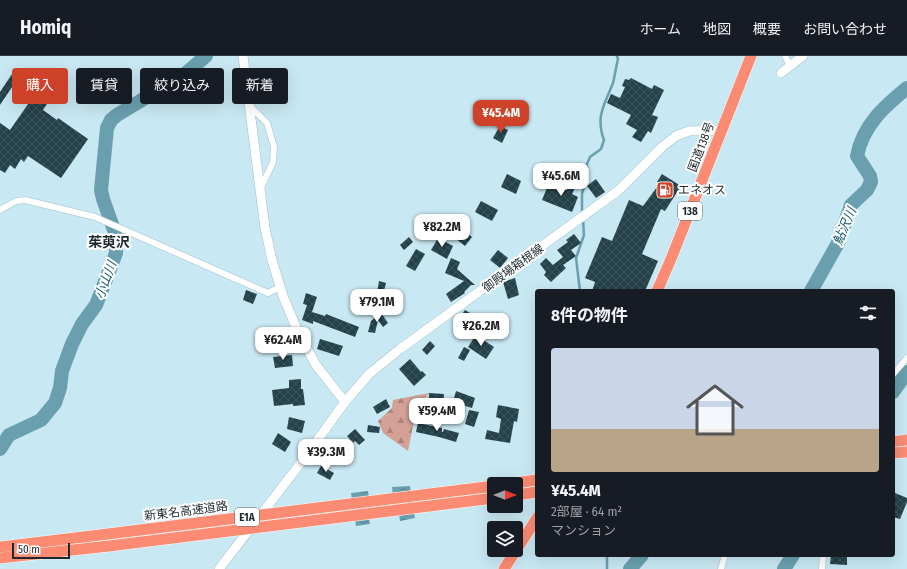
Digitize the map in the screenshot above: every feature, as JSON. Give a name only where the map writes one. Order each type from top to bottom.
[{"type":"highway","name":"国道138号","points":[[658,289],[751,56]]},
{"type":"highway","points":[[895,442],[907,440]]},
{"type":"highway","points":[[895,453],[907,452]]},
{"type":"highway","points":[[523,482],[535,480]]},
{"type":"highway","name":"新東名高速道路","points":[[0,547],[487,487]]},
{"type":"highway","points":[[523,494],[535,492]]},
{"type":"highway","name":"新東名高速道路","points":[[0,558],[487,499]]},
{"type":"highway","points":[[504,569],[535,521]]},
{"type":"main road","points":[[243,56],[266,234],[280,288],[298,332],[316,364],[345,402]]},
{"type":"main road","points":[[781,73],[803,56]]},
{"type":"main road","name":"御殿場箱根線","points":[[219,569],[304,460],[345,402],[369,374],[400,349],[619,190],[663,146],[676,136],[689,131],[721,130]]},
{"type":"street","points":[[785,56],[790,66]]},
{"type":"street","points":[[250,106],[267,123],[274,147],[273,162],[260,189]]},
{"type":"street","points":[[0,210],[16,201],[25,200],[95,217],[268,293],[280,288]]},
{"type":"street","points":[[895,372],[907,358]]},
{"type":"street","points":[[895,447],[907,455]]},
{"type":"street","points":[[721,569],[724,557]]},
{"type":"street","points":[[822,569],[823,557]]},
{"type":"green space","points":[[429,393],[416,411],[408,451],[383,433],[378,421],[392,408],[393,400]]},
{"type":"water","points":[[410,486],[415,518],[400,521],[399,514],[395,514],[392,487]]},
{"type":"water","points":[[368,491],[372,517],[369,519],[370,524],[356,526],[351,493]]},
{"type":"building","points":[[12,74],[12,87],[0,105],[0,92]]},
{"type":"building","points":[[631,78],[652,89],[654,85],[664,90],[652,115],[658,117],[651,133],[648,131],[641,142],[632,137],[637,130],[626,124],[631,115],[607,103],[611,94],[620,98],[625,87],[622,86],[625,79],[629,80]]},
{"type":"building","points":[[28,104],[47,104],[43,110],[57,120],[58,118],[88,139],[61,178],[28,156],[24,162],[21,159],[15,169],[10,165],[5,173],[0,170],[0,123],[10,130]]},
{"type":"building","points":[[500,126],[508,130],[502,143],[493,138]]},
{"type":"building","points":[[507,174],[521,181],[516,194],[501,187]]},
{"type":"building","points":[[662,174],[681,186],[665,211],[661,209],[642,254],[658,261],[646,289],[593,289],[595,282],[585,278],[602,237],[612,241],[629,200],[643,206],[660,183],[657,182]]},
{"type":"building","points":[[596,179],[605,192],[596,198],[587,186]]},
{"type":"building","points":[[549,183],[567,190],[569,185],[575,188],[572,194],[578,197],[572,212],[542,200]]},
{"type":"building","points":[[481,201],[498,210],[492,221],[475,212]]},
{"type":"building","points":[[462,229],[472,237],[465,246],[455,238]]},
{"type":"building","points":[[574,234],[581,243],[571,250],[576,256],[563,265],[566,268],[551,282],[544,275],[546,272],[540,264],[546,258],[553,265],[563,257],[557,250],[568,242],[566,240]]},
{"type":"building","points":[[409,237],[413,242],[404,250],[400,245]]},
{"type":"building","points":[[438,238],[453,246],[447,259],[431,250]]},
{"type":"building","points":[[416,249],[425,254],[415,271],[406,266]]},
{"type":"building","points":[[498,250],[508,258],[500,268],[490,260]]},
{"type":"building","points":[[451,258],[460,262],[457,269],[475,285],[471,285],[464,292],[465,293],[451,302],[446,294],[464,281],[445,273]]},
{"type":"building","points":[[515,278],[519,295],[508,299],[503,282]]},
{"type":"building","points":[[379,281],[386,283],[383,295],[377,293]]},
{"type":"building","points":[[246,290],[257,294],[253,304],[243,300]]},
{"type":"building","points":[[306,293],[317,297],[312,312],[325,316],[326,314],[359,327],[355,337],[313,321],[313,324],[302,320],[307,305],[303,304]]},
{"type":"building","points":[[465,310],[473,315],[466,326],[458,320]]},
{"type":"building","points":[[381,313],[388,323],[383,327],[378,320],[375,333],[368,332],[371,321]]},
{"type":"building","points":[[476,335],[494,347],[486,359],[468,347]]},
{"type":"building","points":[[320,339],[343,346],[339,356],[317,349]]},
{"type":"building","points":[[430,341],[435,346],[427,355],[422,350]]},
{"type":"building","points":[[464,347],[470,350],[464,361],[458,358]]},
{"type":"building","points":[[292,355],[293,366],[275,368],[273,357]]},
{"type":"building","points":[[410,359],[421,372],[422,371],[426,375],[414,386],[399,369]]},
{"type":"building","points":[[301,379],[301,389],[303,389],[305,405],[293,406],[293,404],[274,406],[272,390],[289,388],[289,380]]},
{"type":"building","points":[[456,391],[475,398],[472,408],[453,402]]},
{"type":"building","points":[[429,393],[444,394],[442,416],[428,415]]},
{"type":"building","points":[[386,399],[390,407],[377,414],[373,407]]},
{"type":"building","points":[[498,405],[519,409],[517,422],[514,421],[510,443],[485,439],[487,430],[499,433],[501,419],[496,417]]},
{"type":"building","points":[[469,410],[479,412],[474,427],[465,424]]},
{"type":"building","points":[[289,417],[305,421],[302,433],[287,429]]},
{"type":"building","points":[[418,423],[442,428],[442,432],[444,429],[459,433],[456,442],[416,432]]},
{"type":"building","points":[[368,425],[380,427],[379,433],[367,432]]},
{"type":"building","points":[[355,429],[365,440],[359,445],[355,441],[353,443],[347,436]]},
{"type":"building","points":[[278,433],[291,442],[285,452],[272,444]]},
{"type":"building","points":[[321,466],[334,473],[330,480],[317,473]]},
{"type":"building","points":[[895,493],[907,498],[907,502],[900,519],[895,518]]},
{"type":"building","points":[[831,557],[847,557],[847,565],[830,564]]},
{"type":"waterway","name":"小山川","points":[[0,449],[9,435],[41,420],[55,403],[60,388],[62,371],[72,344],[82,324],[96,305],[116,253],[114,230],[101,190],[107,128],[111,120],[185,74],[206,56]]},
{"type":"waterway","points":[[582,214],[582,194],[587,175],[587,164],[590,157],[601,149],[604,140],[600,124],[602,110],[613,83],[618,59],[617,56]]},
{"type":"waterway","name":"鮎沢川","points":[[812,289],[838,243],[851,205],[867,190],[871,182],[870,176],[857,156],[864,135],[869,126],[890,102],[907,88]]},
{"type":"waterway","points":[[580,289],[576,258],[584,235],[583,219]]},
{"type":"waterway","points":[[895,389],[907,372]]},
{"type":"waterway","points":[[607,557],[607,569]]},
{"type":"waterway","name":"鮎沢川","points":[[630,569],[640,557]]},
{"type":"waterway","points":[[784,569],[792,557]]},
{"type":"place","name":"エネオス","points":[[665,190]]},
{"type":"district","name":"茱萸沢","points":[[109,242]]}]
